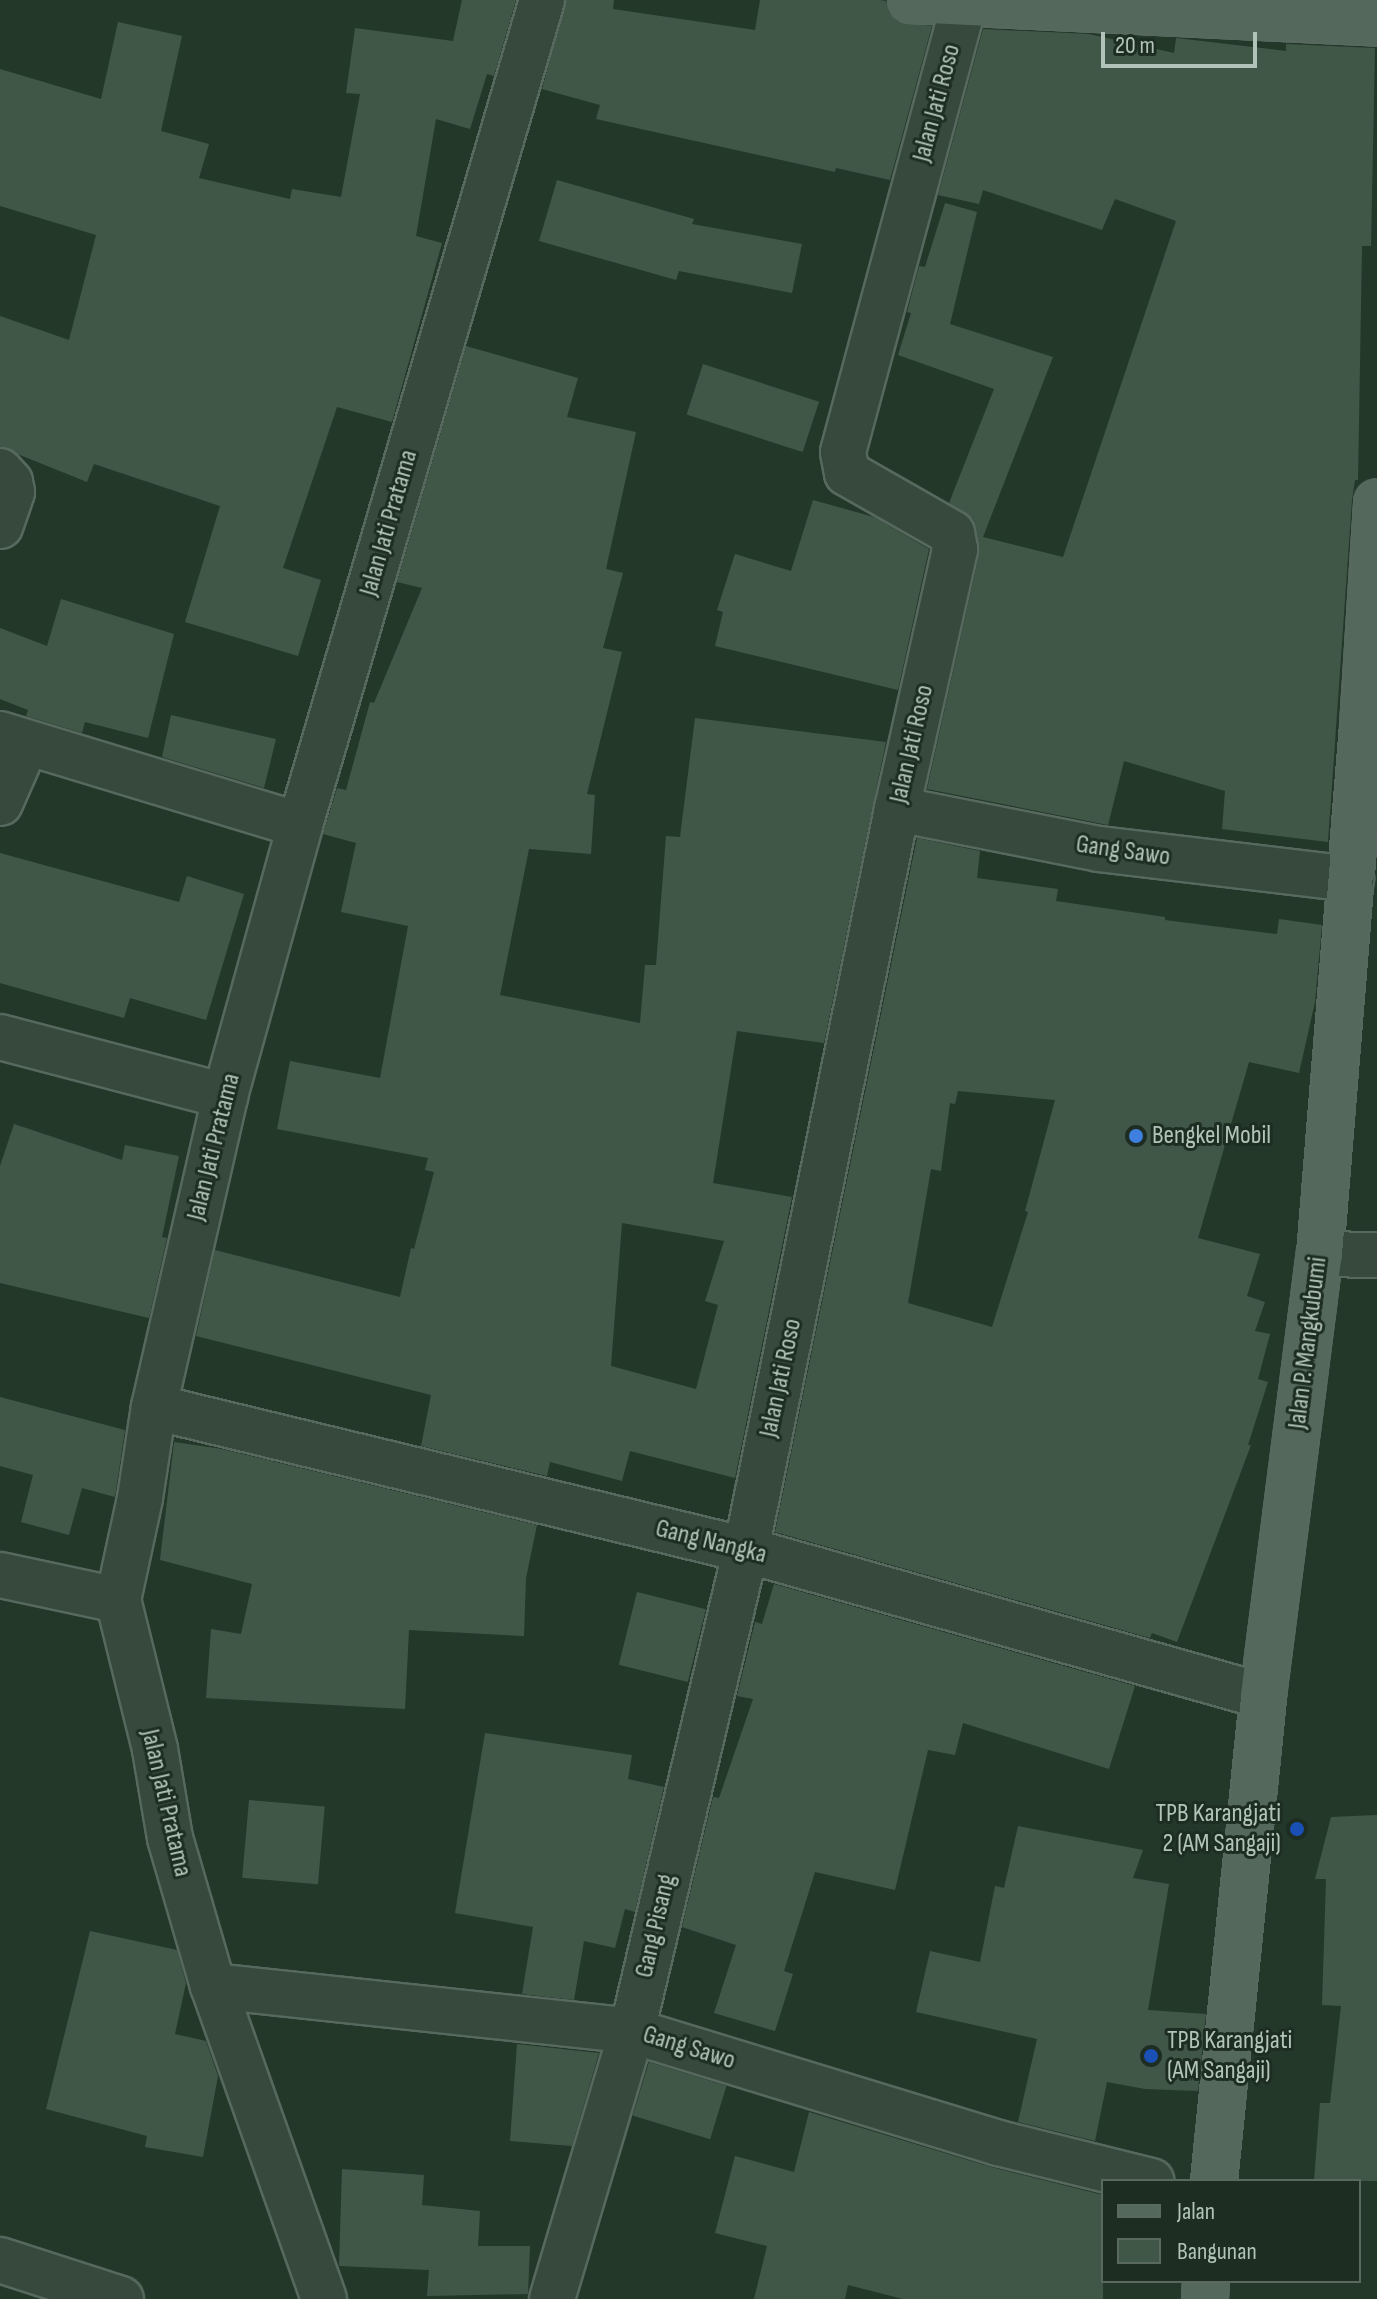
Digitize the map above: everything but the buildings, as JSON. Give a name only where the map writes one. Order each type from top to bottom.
[{"type":"main road","points":[[911,0],[1377,23]]},
{"type":"main road","name":"Jalan P. Mangkubumi","points":[[1214,2179],[1263,1696],[1320,1254],[1351,879],[1377,502]]},
{"type":"street","name":"Jalan Jati Pratama","points":[[324,2299],[213,1986],[170,1838],[155,1749],[118,1600],[140,1498],[154,1407],[225,1096],[300,825],[542,0]]},
{"type":"street","name":"Jalan Jati Roso","points":[[746,1550],[897,809],[955,541],[952,533],[847,473],[843,452],[964,3]]},
{"type":"street","points":[[0,471],[10,482],[12,492],[0,526]]},
{"type":"street","points":[[0,803],[13,739],[300,825]]},
{"type":"street","name":"Gang Sawo","points":[[897,809],[1099,849],[1351,879]]},
{"type":"street","points":[[0,1037],[225,1096]]},
{"type":"street","points":[[1320,1254],[1377,1255]]},
{"type":"street","name":"Gang Nangka","points":[[154,1407],[746,1550],[1263,1696]]},
{"type":"street","name":"Gang Pisang","points":[[552,2299],[632,2031],[746,1550]]},
{"type":"street","points":[[0,1575],[118,1600]]},
{"type":"street","name":"Gang Sawo","points":[[213,1986],[632,2031],[998,2143],[1143,2179]]},
{"type":"street","points":[[0,2260],[121,2299]]},
{"type":"place","name":"Bengkel Mobil","points":[[1136,1136]]},
{"type":"place","name":"TPB Karangjati 2 (AM Sangaji)","points":[[1297,1829]]},
{"type":"place","name":"TPB Karangjati (AM Sangaji)","points":[[1151,2056]]}]
